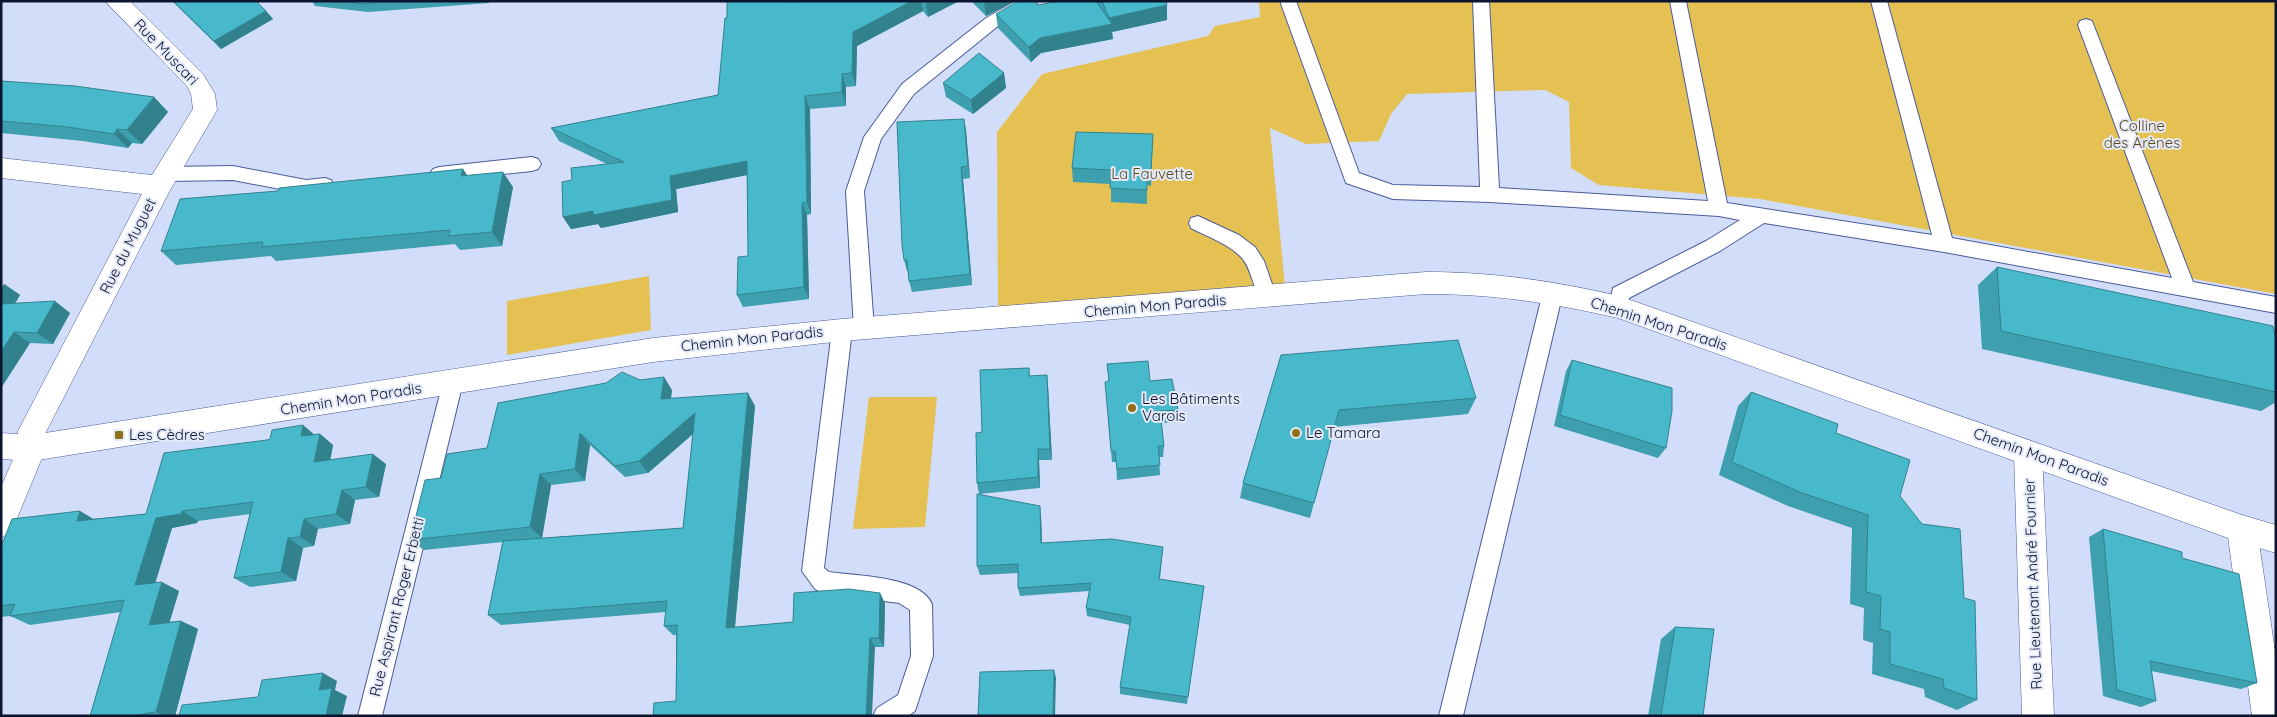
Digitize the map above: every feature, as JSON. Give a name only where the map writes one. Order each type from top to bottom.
[{"type":"street","name":"Rue Muscari","points":[[116,1],[195,80],[204,94],[205,110],[163,180]]},
{"type":"street","name":"Rue du Muguet","points":[[1,168],[163,180],[32,431],[32,448],[1,522]]},
{"type":"street","name":"Chemin Mon Paradis","points":[[1,446],[32,448],[653,350],[853,329],[1426,283],[1474,283],[1553,292],[1619,307],[2242,529],[2276,539]]},
{"type":"street","name":"Rue Lieutenant André Fournier","points":[[2028,453],[2038,716]]},
{"type":"street","points":[[2242,529],[2268,716]]},
{"type":"lane","points":[[885,716],[907,703],[922,656],[921,604],[903,593],[823,582],[813,571],[853,329],[855,191],[872,138],[908,89],[992,22],[1030,1]]},
{"type":"lane","points":[[1288,1],[1352,178],[1393,192],[1490,195],[1719,209],[1944,244],[2276,306]]},
{"type":"lane","points":[[1481,1],[1490,195]]},
{"type":"lane","points":[[1678,1],[1719,209]]},
{"type":"lane","points":[[1879,1],[1944,244]]},
{"type":"lane","points":[[2086,25],[2185,288]]},
{"type":"lane","points":[[424,175],[532,164]]},
{"type":"lane","points":[[163,180],[233,173],[306,187],[345,183]]},
{"type":"lane","points":[[1619,307],[1620,294],[1714,246],[1762,215]]},
{"type":"lane","points":[[1198,223],[1246,248],[1258,266],[1264,288],[1274,296]]},
{"type":"lane","points":[[1451,716],[1553,292]]},
{"type":"lane","name":"Rue Aspirant Roger Erbetti","points":[[370,716],[453,382]]},
{"type":"green space","name":"Colline des Arènes","points":[[1259,1],[2276,1],[2276,294],[1760,199],[1599,185],[1571,168],[1569,102],[1545,90],[1407,94],[1391,114],[1379,141],[1306,144],[1270,128],[1285,287],[998,309],[997,132],[1042,74],[1208,36],[1215,26],[1260,17]]},
{"type":"green space","points":[[649,276],[651,330],[507,355],[507,301]]},
{"type":"green space","points":[[869,397],[937,397],[925,527],[853,529]]},
{"type":"building","points":[[173,1],[256,1],[266,11],[214,41]]},
{"type":"building","points":[[342,1],[393,1],[362,4]]},
{"type":"building","points":[[727,1],[912,1],[853,32],[852,73],[842,74],[842,92],[805,96],[807,202],[802,203],[804,287],[737,295],[738,257],[748,256],[747,161],[670,176],[672,200],[593,215],[593,211],[563,217],[562,182],[572,180],[571,168],[624,162],[551,128],[718,95],[725,18],[727,18]]},
{"type":"building","points":[[1018,1],[1034,1],[1038,5],[1059,1],[1096,1],[1112,24],[1040,38],[1029,47],[996,14]]},
{"type":"building","points":[[1102,1],[1166,1],[1167,5],[1109,18]]},
{"type":"building","points":[[979,53],[1004,73],[971,100],[943,83]]},
{"type":"building","points":[[1,81],[75,86],[154,97],[127,130],[117,129],[114,134],[68,127],[1,121]]},
{"type":"building","points":[[964,119],[968,166],[961,167],[970,274],[909,281],[907,260],[904,260],[902,245],[897,122]]},
{"type":"building","points":[[1076,132],[1153,134],[1151,171],[1147,171],[1147,190],[1110,188],[1111,170],[1072,168]]},
{"type":"building","points":[[463,169],[461,176],[503,172],[492,232],[449,236],[450,230],[262,247],[263,242],[161,251],[180,199],[278,191],[279,188]]},
{"type":"building","points":[[1997,267],[2273,326],[2276,341],[2276,392],[2001,331]]},
{"type":"building","points":[[55,301],[37,333],[14,332],[1,352],[1,304]]},
{"type":"building","name":"Le Tamara","points":[[1458,340],[1476,398],[1339,410],[1314,503],[1243,483],[1281,355]]},
{"type":"building","points":[[1572,360],[1672,388],[1672,411],[1666,448],[1560,415]]},
{"type":"building","points":[[1148,361],[1150,381],[1172,379],[1178,410],[1160,411],[1164,446],[1158,446],[1160,465],[1117,469],[1115,451],[1111,451],[1105,382],[1109,381],[1107,364]]},
{"type":"building","points":[[1029,368],[1029,376],[1047,375],[1050,449],[1038,449],[1038,477],[977,483],[976,433],[982,432],[980,370]]},
{"type":"building","points":[[622,372],[640,380],[664,377],[661,399],[748,393],[726,628],[793,622],[794,593],[849,589],[880,593],[879,638],[870,638],[866,716],[653,716],[654,703],[676,701],[677,625],[664,626],[667,601],[488,615],[503,541],[683,528],[695,413],[639,461],[615,466],[580,433],[575,469],[540,474],[530,527],[410,540],[425,480],[441,478],[447,454],[487,448],[498,403],[606,383]]},
{"type":"building","points":[[1751,392],[1838,424],[1836,433],[1910,460],[1900,496],[1922,524],[1960,529],[1964,598],[1975,601],[1977,700],[1944,688],[1943,679],[1890,664],[1890,632],[1880,629],[1881,596],[1866,592],[1868,515],[1802,493],[1732,462]]},
{"type":"building","points":[[303,425],[301,436],[320,434],[314,462],[373,454],[366,487],[342,490],[336,514],[304,519],[300,537],[288,538],[281,572],[234,578],[253,502],[182,511],[181,514],[156,518],[135,585],[162,582],[149,625],[181,621],[156,712],[131,716],[90,716],[124,600],[10,616],[15,604],[1,606],[1,547],[12,519],[80,511],[77,521],[146,514],[164,453],[267,440],[270,439],[272,430]]},
{"type":"building","points":[[977,494],[1040,506],[1041,543],[1112,539],[1163,547],[1159,579],[1204,586],[1188,697],[1120,687],[1131,617],[1086,608],[1091,583],[1018,588],[1018,564],[977,566]]},
{"type":"building","points":[[2103,529],[2182,552],[2182,558],[2239,574],[2257,683],[2150,661],[2156,701],[2117,690]]},
{"type":"building","points":[[1675,627],[1714,629],[1703,716],[1661,716]]},
{"type":"building","points":[[1054,670],[1053,716],[978,716],[980,672]]},
{"type":"building","points":[[323,673],[319,690],[332,688],[326,716],[179,716],[182,705],[258,697],[262,680]]},
{"type":"place","name":"Les Bâtiments Varois","points":[[1132,408]]},
{"type":"place","name":"Le Tamara","points":[[1296,433]]},
{"type":"place","name":"Les Cèdres","points":[[119,435]]},
{"type":"park label","name":"La Fauvette","points":[[1152,174]]}]
